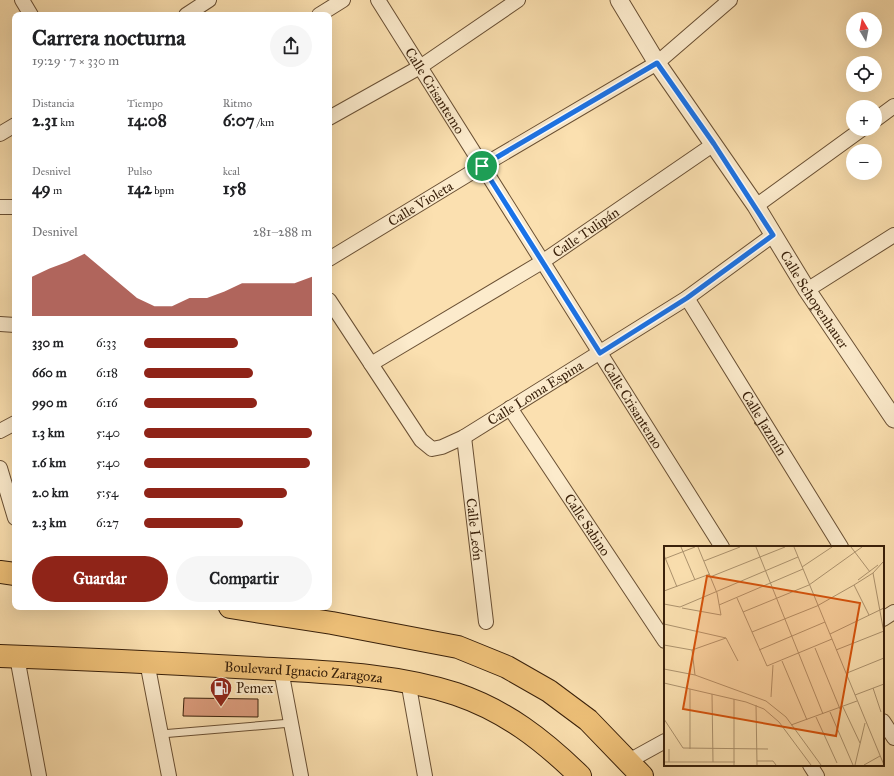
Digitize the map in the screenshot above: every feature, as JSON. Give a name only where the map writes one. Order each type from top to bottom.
[{"type":"main road","points":[[0,572],[12,574]]},
{"type":"main road","points":[[249,610],[332,623],[458,647],[507,667],[549,691],[588,720],[634,769]]},
{"type":"main road","name":"Boulevard Ignacio Zaragoza","points":[[9,656],[146,662],[348,674],[408,681],[457,694],[491,709],[522,726],[555,752],[580,776]]},
{"type":"street","points":[[23,0],[29,12]]},
{"type":"street","points":[[190,12],[208,0]]},
{"type":"street","points":[[324,12],[343,0]]},
{"type":"street","name":"Calle Crisantemo","points":[[378,0],[721,546]]},
{"type":"street","points":[[332,116],[420,67],[518,0]]},
{"type":"street","name":"Calle Schopenhauer","points":[[619,0],[657,63],[756,206],[807,290],[892,411]]},
{"type":"street","name":"Calle Violeta","points":[[332,257],[482,166],[657,63],[730,0]]},
{"type":"street","points":[[882,115],[894,106]]},
{"type":"street","points":[[0,134],[12,128]]},
{"type":"street","points":[[756,206],[852,136]]},
{"type":"street","name":"Calle Tulipán","points":[[371,364],[542,262],[714,144]]},
{"type":"street","points":[[0,207],[12,207]]},
{"type":"street","name":"Calle Loma Espina","points":[[371,364],[421,440],[432,448],[442,447],[464,437],[687,298],[773,235]]},
{"type":"street","points":[[807,290],[894,235]]},
{"type":"street","name":"Calle Jazmín","points":[[687,298],[840,546]]},
{"type":"street","points":[[332,305],[371,364]]},
{"type":"street","points":[[0,324],[12,325]]},
{"type":"street","name":"Calle Sabino","points":[[510,408],[664,639]]},
{"type":"street","points":[[0,431],[12,425]]},
{"type":"street","name":"Calle León","points":[[464,437],[486,622]]},
{"type":"street","points":[[0,468],[12,508]]},
{"type":"street","points":[[9,656],[39,776]]},
{"type":"street","points":[[146,662],[169,776]]},
{"type":"street","points":[[281,670],[301,776]]},
{"type":"street","points":[[408,681],[425,776]]},
{"type":"street","points":[[884,722],[894,738]]},
{"type":"street","points":[[634,769],[664,741]]},
{"type":"street","points":[[811,766],[817,776]]},
{"type":"lane","points":[[161,734],[291,723]]},
{"type":"building","name":"Pemex","points":[[184,698],[258,699],[258,717],[183,716]]},
{"type":"place","name":"Pemex","points":[[221,708]]},
{"type":"route","points":[[657,63],[756,206],[773,235],[687,298],[600,353],[482,166],[657,63]]}]
